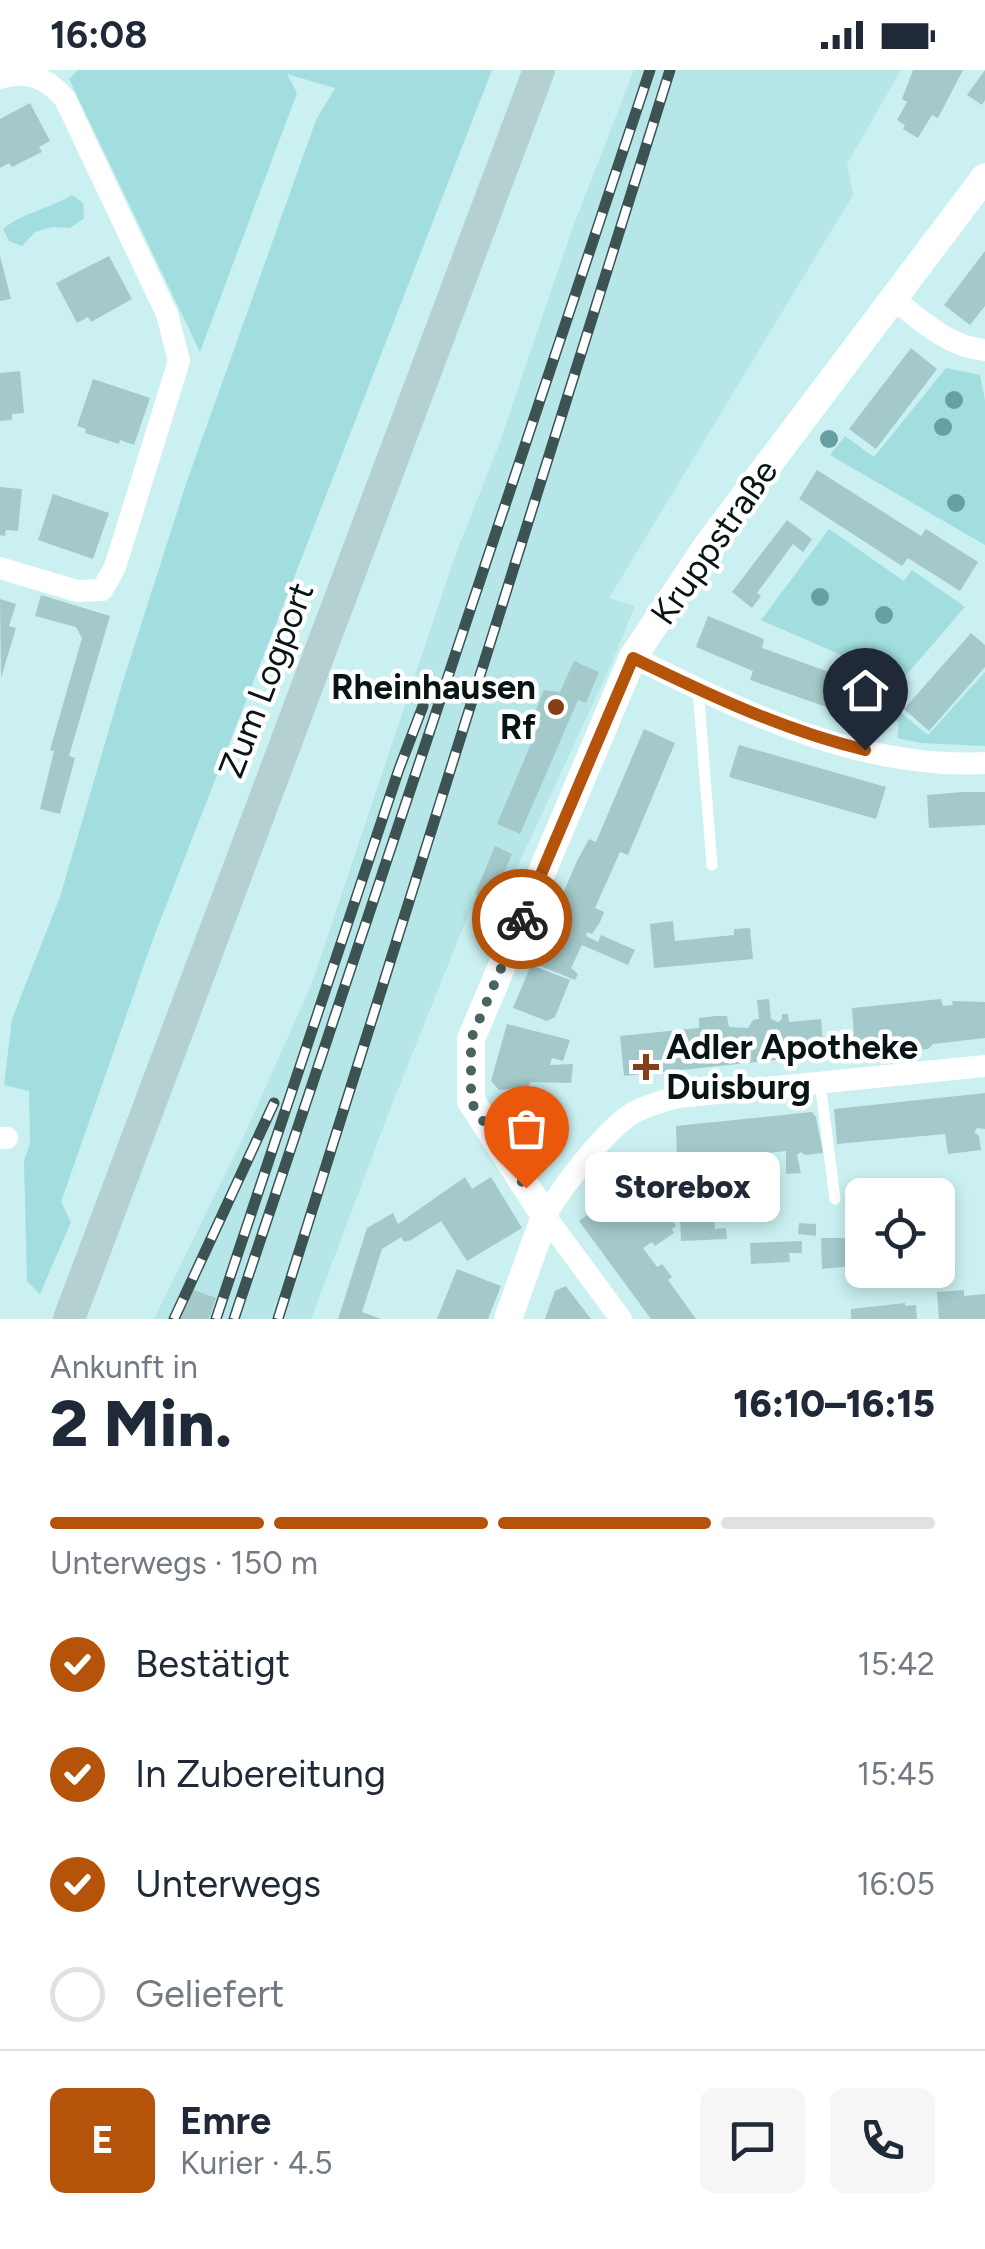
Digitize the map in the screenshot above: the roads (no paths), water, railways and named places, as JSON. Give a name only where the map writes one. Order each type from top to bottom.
[{"type":"main road","name":"Zum Logport","points":[[69,1319],[539,70]]},
{"type":"street","points":[[0,568],[77,591],[102,590],[115,567],[179,360],[167,314],[55,76],[27,71],[8,74]]},
{"type":"street","name":"Kruppstraße","points":[[545,1216],[471,1102],[471,1039],[633,658],[707,546],[985,176]]},
{"type":"street","points":[[894,299],[940,335],[967,349],[985,350]]},
{"type":"street","points":[[633,658],[808,736],[902,758],[985,763]]},
{"type":"street","points":[[508,1319],[545,1216],[560,1192],[611,1133],[630,1115],[652,1103],[678,1097],[985,1066]]},
{"type":"street","points":[[545,1216],[621,1319]]},
{"type":"lane","points":[[698,690],[712,866]]},
{"type":"lane","points":[[820,1082],[835,1199]]},
{"type":"railway","points":[[234,1319],[650,70]]},
{"type":"railway","points":[[278,1319],[670,70]]},
{"type":"railway","points":[[216,1319],[423,706]]},
{"type":"railway","points":[[174,1319],[274,1103]]},
{"type":"place","name":"Rheinhausen Rf","points":[[556,707]]},
{"type":"place","name":"Adler Apotheke Duisburg","points":[[646,1067]]},
{"type":"place","name":"Storebox","points":[[526,1188]]}]
